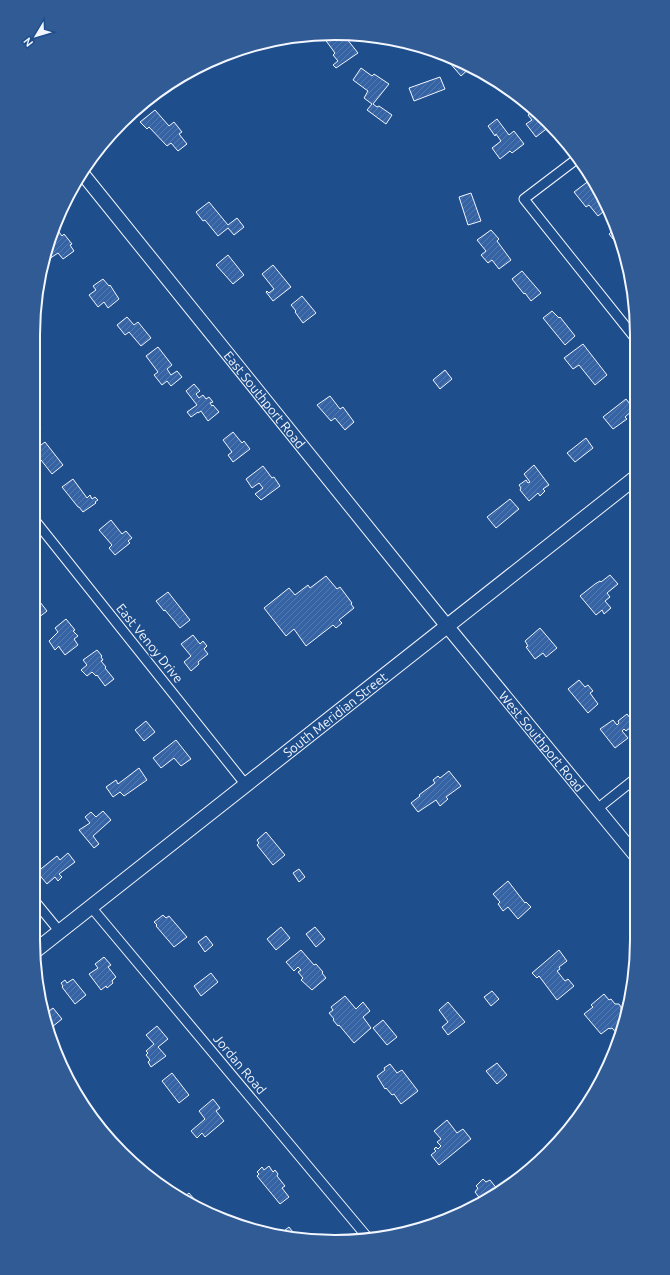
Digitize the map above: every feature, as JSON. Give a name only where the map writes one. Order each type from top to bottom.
[{"type":"main road","name":"East Southport Road","points":[[86,178],[447,626]]},
{"type":"main road","name":"South Meridian Street","points":[[40,947],[630,482]]},
{"type":"main road","name":"West Southport Road","points":[[447,626],[630,849]]},
{"type":"street","points":[[573,161],[524,199],[630,333]]},
{"type":"street","name":"East Venoy Drive","points":[[40,527],[246,785]]},
{"type":"street","points":[[597,809],[630,783]]},
{"type":"street","name":"Jordan Road","points":[[91,907],[364,1233]]},
{"type":"street","points":[[40,908],[60,932]]},
{"type":"building","points":[[326,40],[348,41],[358,53],[336,68],[333,65],[338,61],[333,55],[335,53]]},
{"type":"building","points":[[450,63],[467,71],[461,76]]},
{"type":"building","points":[[361,68],[372,76],[374,74],[389,84],[373,104],[377,107],[379,106],[392,115],[386,124],[367,110],[372,104],[364,98],[368,91],[353,80]]},
{"type":"building","points":[[440,77],[445,89],[414,101],[409,88]]},
{"type":"building","points":[[155,110],[169,126],[174,122],[182,132],[179,134],[187,144],[178,151],[171,143],[167,146],[149,127],[147,129],[140,122]]},
{"type":"building","points":[[530,113],[547,129],[536,137],[526,124],[532,120],[528,115]]},
{"type":"building","points":[[497,119],[509,135],[514,131],[524,144],[512,153],[510,151],[500,159],[492,148],[501,141],[496,134],[495,136],[488,126]]},
{"type":"building","points":[[587,182],[603,212],[598,216],[589,205],[586,207],[574,192]]},
{"type":"building","points":[[471,193],[481,221],[468,225],[459,197]]},
{"type":"building","points":[[209,202],[228,225],[237,218],[244,227],[234,235],[228,228],[218,236],[205,220],[203,221],[196,212]]},
{"type":"building","points":[[491,230],[499,239],[497,241],[511,260],[499,269],[492,260],[488,263],[481,255],[486,251],[477,240]]},
{"type":"building","points":[[59,232],[62,236],[64,234],[72,244],[70,245],[74,251],[63,259],[58,253],[50,258]]},
{"type":"building","points":[[611,232],[614,240],[609,234]]},
{"type":"building","points":[[228,255],[244,275],[233,284],[216,265]]},
{"type":"building","points":[[273,265],[291,287],[273,301],[266,292],[267,291],[269,293],[274,289],[262,274]]},
{"type":"building","points":[[522,271],[541,293],[531,301],[512,279]]},
{"type":"building","points":[[103,279],[109,286],[110,285],[119,299],[108,308],[104,302],[98,307],[89,295],[96,290],[93,286]]},
{"type":"building","points":[[302,296],[316,313],[303,323],[291,305]]},
{"type":"building","points":[[552,311],[559,318],[560,317],[575,336],[565,345],[543,318]]},
{"type":"building","points":[[127,317],[134,325],[138,322],[151,338],[141,346],[129,332],[125,335],[117,325]]},
{"type":"building","points":[[583,344],[607,375],[595,385],[579,365],[573,369],[564,358]]},
{"type":"building","points":[[158,347],[172,365],[167,369],[171,375],[177,371],[182,377],[171,386],[167,381],[162,385],[154,375],[158,372],[146,356]]},
{"type":"building","points":[[445,370],[452,379],[440,389],[433,380]]},
{"type":"building","points":[[194,384],[200,391],[196,394],[199,398],[203,395],[206,399],[209,397],[213,402],[210,403],[212,406],[213,405],[219,412],[208,421],[201,411],[191,417],[187,412],[197,405],[186,391]]},
{"type":"building","points":[[330,396],[340,409],[343,407],[354,422],[345,430],[335,418],[331,421],[317,405]]},
{"type":"building","points":[[626,399],[630,404],[630,413],[625,417],[627,419],[613,429],[603,417]]},
{"type":"building","points":[[233,432],[242,443],[244,441],[250,449],[233,462],[228,455],[232,452],[223,440]]},
{"type":"building","points":[[586,438],[593,448],[575,462],[567,453]]},
{"type":"building","points":[[45,442],[63,465],[52,474],[40,460],[40,446]]},
{"type":"building","points":[[534,465],[549,485],[543,489],[545,491],[540,496],[538,493],[529,501],[520,490],[521,488],[519,485],[526,480],[528,483],[530,482],[524,474]]},
{"type":"building","points":[[263,466],[272,478],[274,477],[280,486],[261,500],[255,494],[263,488],[259,483],[252,488],[246,479]]},
{"type":"building","points":[[73,479],[87,498],[90,495],[92,499],[95,497],[98,500],[83,512],[62,487]]},
{"type":"building","points":[[510,499],[519,509],[496,528],[487,517]]},
{"type":"building","points":[[111,520],[122,534],[126,531],[132,538],[128,541],[130,543],[115,555],[109,548],[112,545],[99,530]]},
{"type":"building","points":[[610,575],[618,584],[607,593],[610,597],[605,601],[611,608],[604,614],[602,610],[596,615],[580,596],[595,584],[600,581],[601,582]]},
{"type":"building","points":[[326,576],[337,589],[340,587],[354,608],[339,620],[342,623],[336,628],[333,625],[306,646],[294,629],[286,636],[264,608],[289,588],[295,595],[308,585],[310,588]]},
{"type":"building","points":[[168,592],[190,620],[180,628],[156,601]]},
{"type":"building","points":[[40,602],[47,611],[40,616]]},
{"type":"building","points":[[66,619],[75,630],[73,631],[78,636],[74,639],[78,645],[65,655],[59,646],[55,650],[49,641],[58,632],[55,628]]},
{"type":"building","points":[[540,628],[557,648],[546,657],[543,653],[535,659],[526,647],[528,646],[525,641]]},
{"type":"building","points":[[193,635],[200,644],[203,641],[207,646],[204,649],[208,654],[198,662],[199,664],[191,671],[184,662],[191,656],[181,644]]},
{"type":"building","points":[[97,650],[102,656],[101,657],[103,660],[101,661],[106,667],[105,668],[114,679],[105,686],[97,675],[96,676],[92,672],[87,676],[81,670],[87,665],[83,660]]},
{"type":"building","points":[[579,680],[585,687],[588,685],[593,691],[590,693],[598,704],[588,713],[568,689]]},
{"type":"building","points":[[627,714],[630,718],[630,728],[626,731],[624,729],[622,731],[628,738],[615,748],[600,729],[613,720],[617,725],[619,723],[618,721]]},
{"type":"building","points":[[146,721],[155,732],[144,741],[135,730]]},
{"type":"building","points":[[176,740],[191,759],[181,766],[174,758],[161,768],[153,758]]},
{"type":"building","points":[[139,768],[147,780],[124,796],[120,792],[113,797],[106,787],[116,780],[118,784]]},
{"type":"building","points":[[449,771],[461,786],[446,797],[448,799],[440,806],[436,800],[418,812],[411,803],[435,783],[433,780],[438,776],[440,778]]},
{"type":"building","points":[[103,811],[111,820],[93,836],[99,844],[94,848],[79,830],[90,823],[85,817],[91,812],[96,817]]},
{"type":"building","points":[[266,832],[285,855],[273,865],[257,845],[259,843],[257,840]]},
{"type":"building","points":[[68,853],[75,862],[59,874],[62,877],[58,881],[55,877],[47,884],[40,876],[40,870],[57,856],[60,860]]},
{"type":"building","points":[[299,869],[305,877],[299,882],[293,873]]},
{"type":"building","points":[[508,881],[525,903],[526,902],[531,907],[518,919],[508,907],[503,911],[498,904],[500,902],[493,894]]},
{"type":"building","points":[[163,915],[166,918],[169,916],[187,937],[174,947],[154,922]]},
{"type":"building","points":[[281,927],[290,938],[276,950],[267,939]]},
{"type":"building","points":[[315,927],[325,939],[316,947],[306,934]]},
{"type":"building","points":[[206,936],[213,945],[205,952],[198,942]]},
{"type":"building","points":[[301,950],[314,965],[316,964],[326,978],[312,990],[301,980],[303,978],[298,972],[301,970],[298,967],[294,971],[286,962]]},
{"type":"building","points":[[559,950],[567,961],[559,967],[560,969],[557,971],[565,981],[568,979],[574,986],[557,1000],[539,976],[537,978],[532,973]]},
{"type":"building","points":[[104,957],[111,965],[108,967],[116,977],[112,981],[113,983],[107,988],[106,986],[101,990],[89,974],[98,968],[95,964]]},
{"type":"building","points":[[211,973],[218,982],[201,996],[194,986]]},
{"type":"building","points":[[73,979],[86,995],[75,1004],[62,987],[63,986],[61,983],[65,980],[67,983]]},
{"type":"building","points":[[492,991],[499,999],[491,1006],[484,997]]},
{"type":"building","points":[[604,994],[615,1004],[619,1004],[621,1011],[615,1031],[612,1028],[609,1028],[601,1034],[584,1014],[593,1007],[591,1005]]},
{"type":"building","points":[[345,996],[356,1009],[363,1002],[370,1011],[363,1017],[371,1028],[354,1043],[333,1020],[334,1019],[329,1013],[333,1010],[331,1007]]},
{"type":"building","points":[[448,1002],[465,1022],[448,1035],[442,1027],[448,1022],[439,1010]]},
{"type":"building","points":[[53,1008],[62,1019],[53,1026],[50,1016],[49,1011]]},
{"type":"building","points":[[383,1020],[397,1037],[387,1045],[373,1028]]},
{"type":"building","points":[[157,1026],[168,1039],[158,1047],[166,1056],[151,1067],[148,1062],[150,1060],[146,1055],[148,1053],[146,1051],[154,1044],[146,1035]]},
{"type":"building","points":[[497,1063],[507,1075],[497,1084],[486,1071]]},
{"type":"building","points":[[390,1064],[397,1073],[402,1070],[418,1091],[401,1104],[394,1094],[392,1095],[386,1088],[385,1089],[377,1076]]},
{"type":"building","points":[[172,1073],[189,1095],[179,1103],[162,1081]]},
{"type":"building","points":[[213,1099],[220,1108],[216,1111],[224,1121],[205,1137],[202,1133],[197,1138],[191,1131],[205,1119],[199,1111]]},
{"type":"building","points":[[447,1120],[457,1133],[463,1129],[471,1139],[439,1165],[431,1155],[436,1151],[434,1149],[436,1147],[438,1149],[441,1146],[437,1142],[441,1139],[434,1131]]},
{"type":"building","points":[[269,1166],[273,1172],[275,1170],[278,1174],[277,1176],[285,1186],[282,1188],[289,1197],[280,1204],[257,1176],[259,1174],[257,1172],[262,1167],[264,1170]]},
{"type":"building","points":[[483,1179],[486,1182],[490,1180],[496,1187],[479,1197],[475,1192],[478,1188],[476,1186]]},
{"type":"building","points":[[189,1193],[194,1199],[187,1195]]},
{"type":"building","points":[[289,1227],[292,1231],[285,1230]]}]
